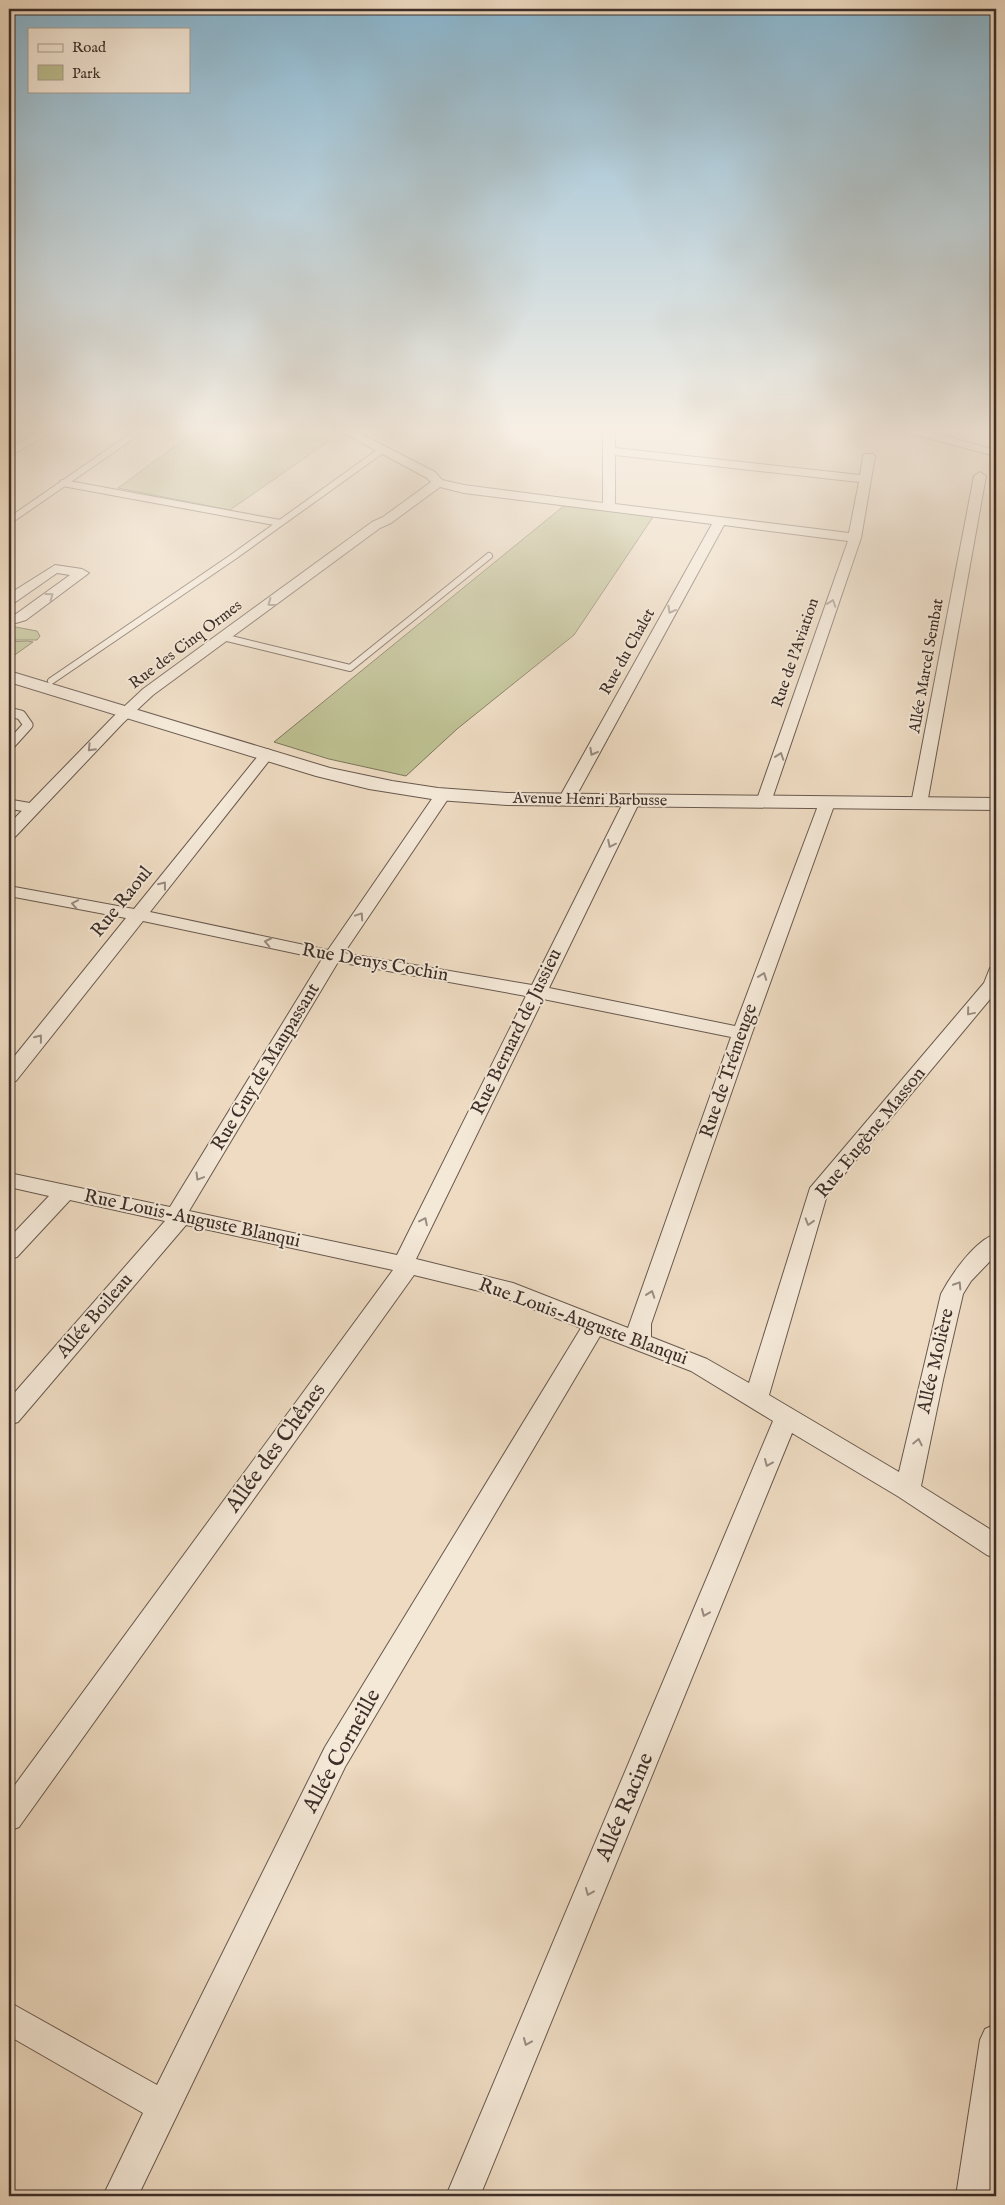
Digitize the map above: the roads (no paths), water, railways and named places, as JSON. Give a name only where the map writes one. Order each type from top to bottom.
[{"type":"street","name":"Rue des Cinq Ormes","points":[[9,833],[148,692],[362,535]]},
{"type":"street","name":"Rue du Chalet","points":[[566,800],[712,535]]},
{"type":"street","points":[[830,535],[854,538]]},
{"type":"street","name":"Rue de l'Aviation","points":[[764,802],[854,535]]},
{"type":"street","name":"Allée Marcel Sembat","points":[[919,804],[969,535]]},
{"type":"street","points":[[9,600],[55,569],[82,573],[21,617],[9,621]]},
{"type":"street","name":"Avenue Henri Barbusse","points":[[9,668],[130,710]]},
{"type":"street","name":"Avenue Henri Barbusse","points":[[9,676],[173,721],[192,731],[364,783],[442,796],[566,800],[996,804]]},
{"type":"street","name":"Rue Raoul","points":[[9,1076],[267,754]]},
{"type":"street","name":"Rue Guy de Maupassant","points":[[178,1216],[333,956],[442,796]]},
{"type":"street","name":"Rue Bernard de Jussieu","points":[[406,1265],[632,800]]},
{"type":"street","name":"Rue de Trémeuge","points":[[640,1341],[640,1324],[742,1033],[827,803]]},
{"type":"street","name":"Rue Denys Cochin","points":[[9,891],[333,956],[538,992],[742,1033]]},
{"type":"street","name":"Rue Eugène Masson","points":[[756,1399],[818,1193],[993,984],[996,972]]},
{"type":"street","name":"Rue Louis-Auguste Blanqui","points":[[9,1180],[406,1265],[505,1289],[699,1365],[908,1490],[996,1546]]},
{"type":"street","points":[[9,1251],[65,1192]]},
{"type":"street","name":"Allée Boileau","points":[[9,1415],[178,1216]]},
{"type":"street","name":"Allée Molière","points":[[908,1490],[931,1380],[952,1294],[964,1275],[994,1244]]},
{"type":"street","name":"Allée des Chênes","points":[[9,1817],[406,1265]]},
{"type":"street","name":"Allée Corneille","points":[[120,2196],[335,1757],[596,1324]]},
{"type":"street","name":"Allée Racine","points":[[463,2196],[786,1418]]},
{"type":"street","points":[[9,2018],[164,2107]]},
{"type":"street","points":[[973,2196],[996,2040]]},
{"type":"lane","points":[[51,681],[264,535]]},
{"type":"lane","points":[[223,636],[350,668],[489,556]]},
{"type":"lane","points":[[9,712],[21,715],[28,725],[9,746]]},
{"type":"lane","points":[[9,804],[32,808]]}]
